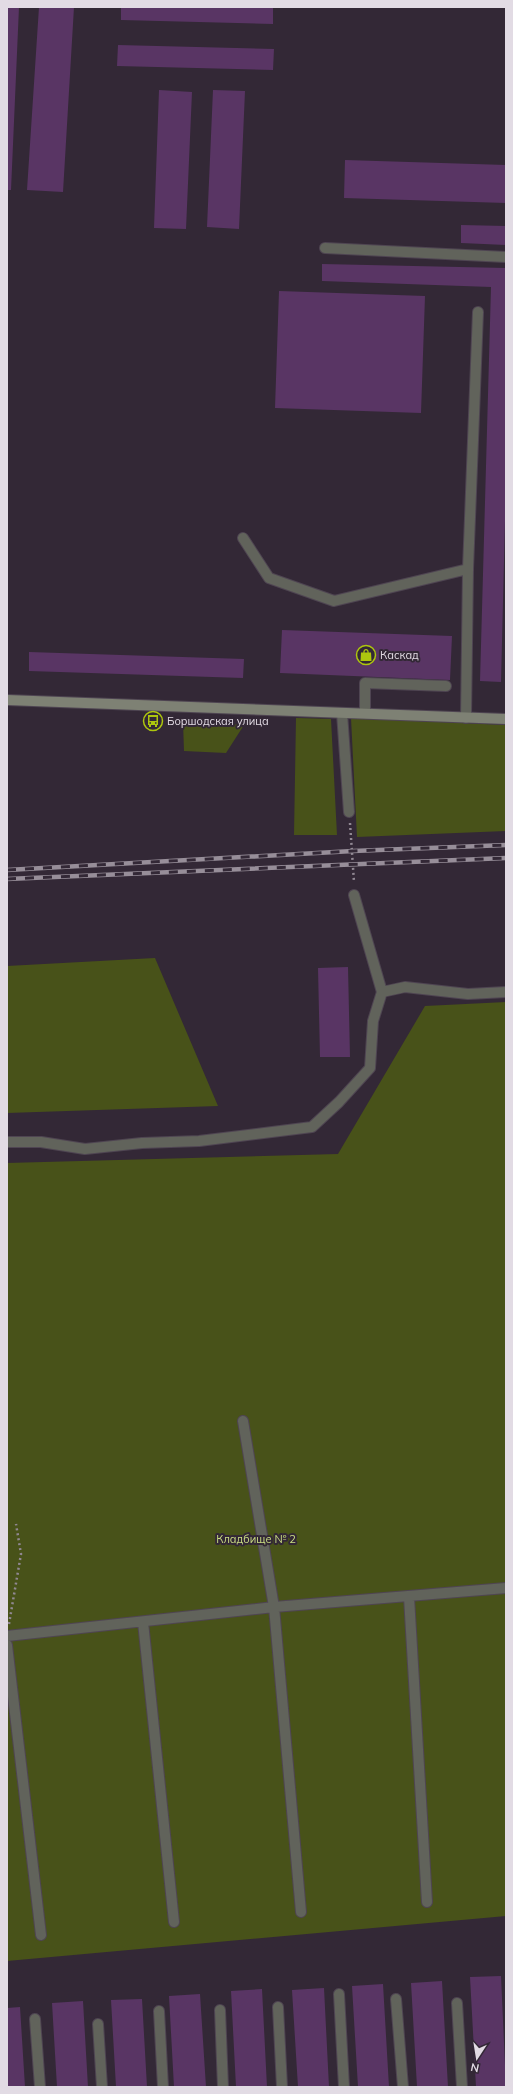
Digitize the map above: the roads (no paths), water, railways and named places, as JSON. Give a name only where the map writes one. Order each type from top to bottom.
[{"type":"street","points":[[7,700],[506,719]]},
{"type":"lane","points":[[325,248],[506,257]]},
{"type":"lane","points":[[466,718],[468,568],[478,312]]},
{"type":"lane","points":[[243,538],[269,578],[334,601],[468,568]]},
{"type":"lane","points":[[365,714],[365,683],[446,686]]},
{"type":"lane","points":[[342,712],[349,812]]},
{"type":"lane","points":[[7,1142],[41,1142],[85,1149],[142,1143],[199,1141],[312,1127],[339,1102],[370,1068],[373,1021],[382,992],[354,895]]},
{"type":"lane","points":[[382,992],[405,987],[468,994],[506,992]]},
{"type":"lane","points":[[243,1421],[274,1608],[301,1912]]},
{"type":"lane","points":[[7,1636],[274,1608],[506,1588]]},
{"type":"lane","points":[[409,1597],[427,1902]]},
{"type":"lane","points":[[143,1622],[174,1922]]},
{"type":"lane","points":[[7,1645],[41,1935]]},
{"type":"lane","points":[[339,1994],[344,2087]]},
{"type":"lane","points":[[396,1999],[403,2087]]},
{"type":"lane","points":[[457,2003],[462,2087]]},
{"type":"lane","points":[[278,2007],[282,2087]]},
{"type":"lane","points":[[220,2010],[223,2087]]},
{"type":"lane","points":[[159,2011],[163,2087]]},
{"type":"lane","points":[[35,2019],[40,2087]]},
{"type":"lane","points":[[98,2024],[102,2087]]},
{"type":"railway","points":[[7,870],[353,851],[506,845]]},
{"type":"railway","points":[[7,879],[506,858]]},
{"type":"place","name":"Каскад","points":[[366,655]]},
{"type":"place","name":"Боршодская улица","points":[[153,721]]},
{"type":"park label","name":"Кладбище № 2","points":[[256,1539]]}]
